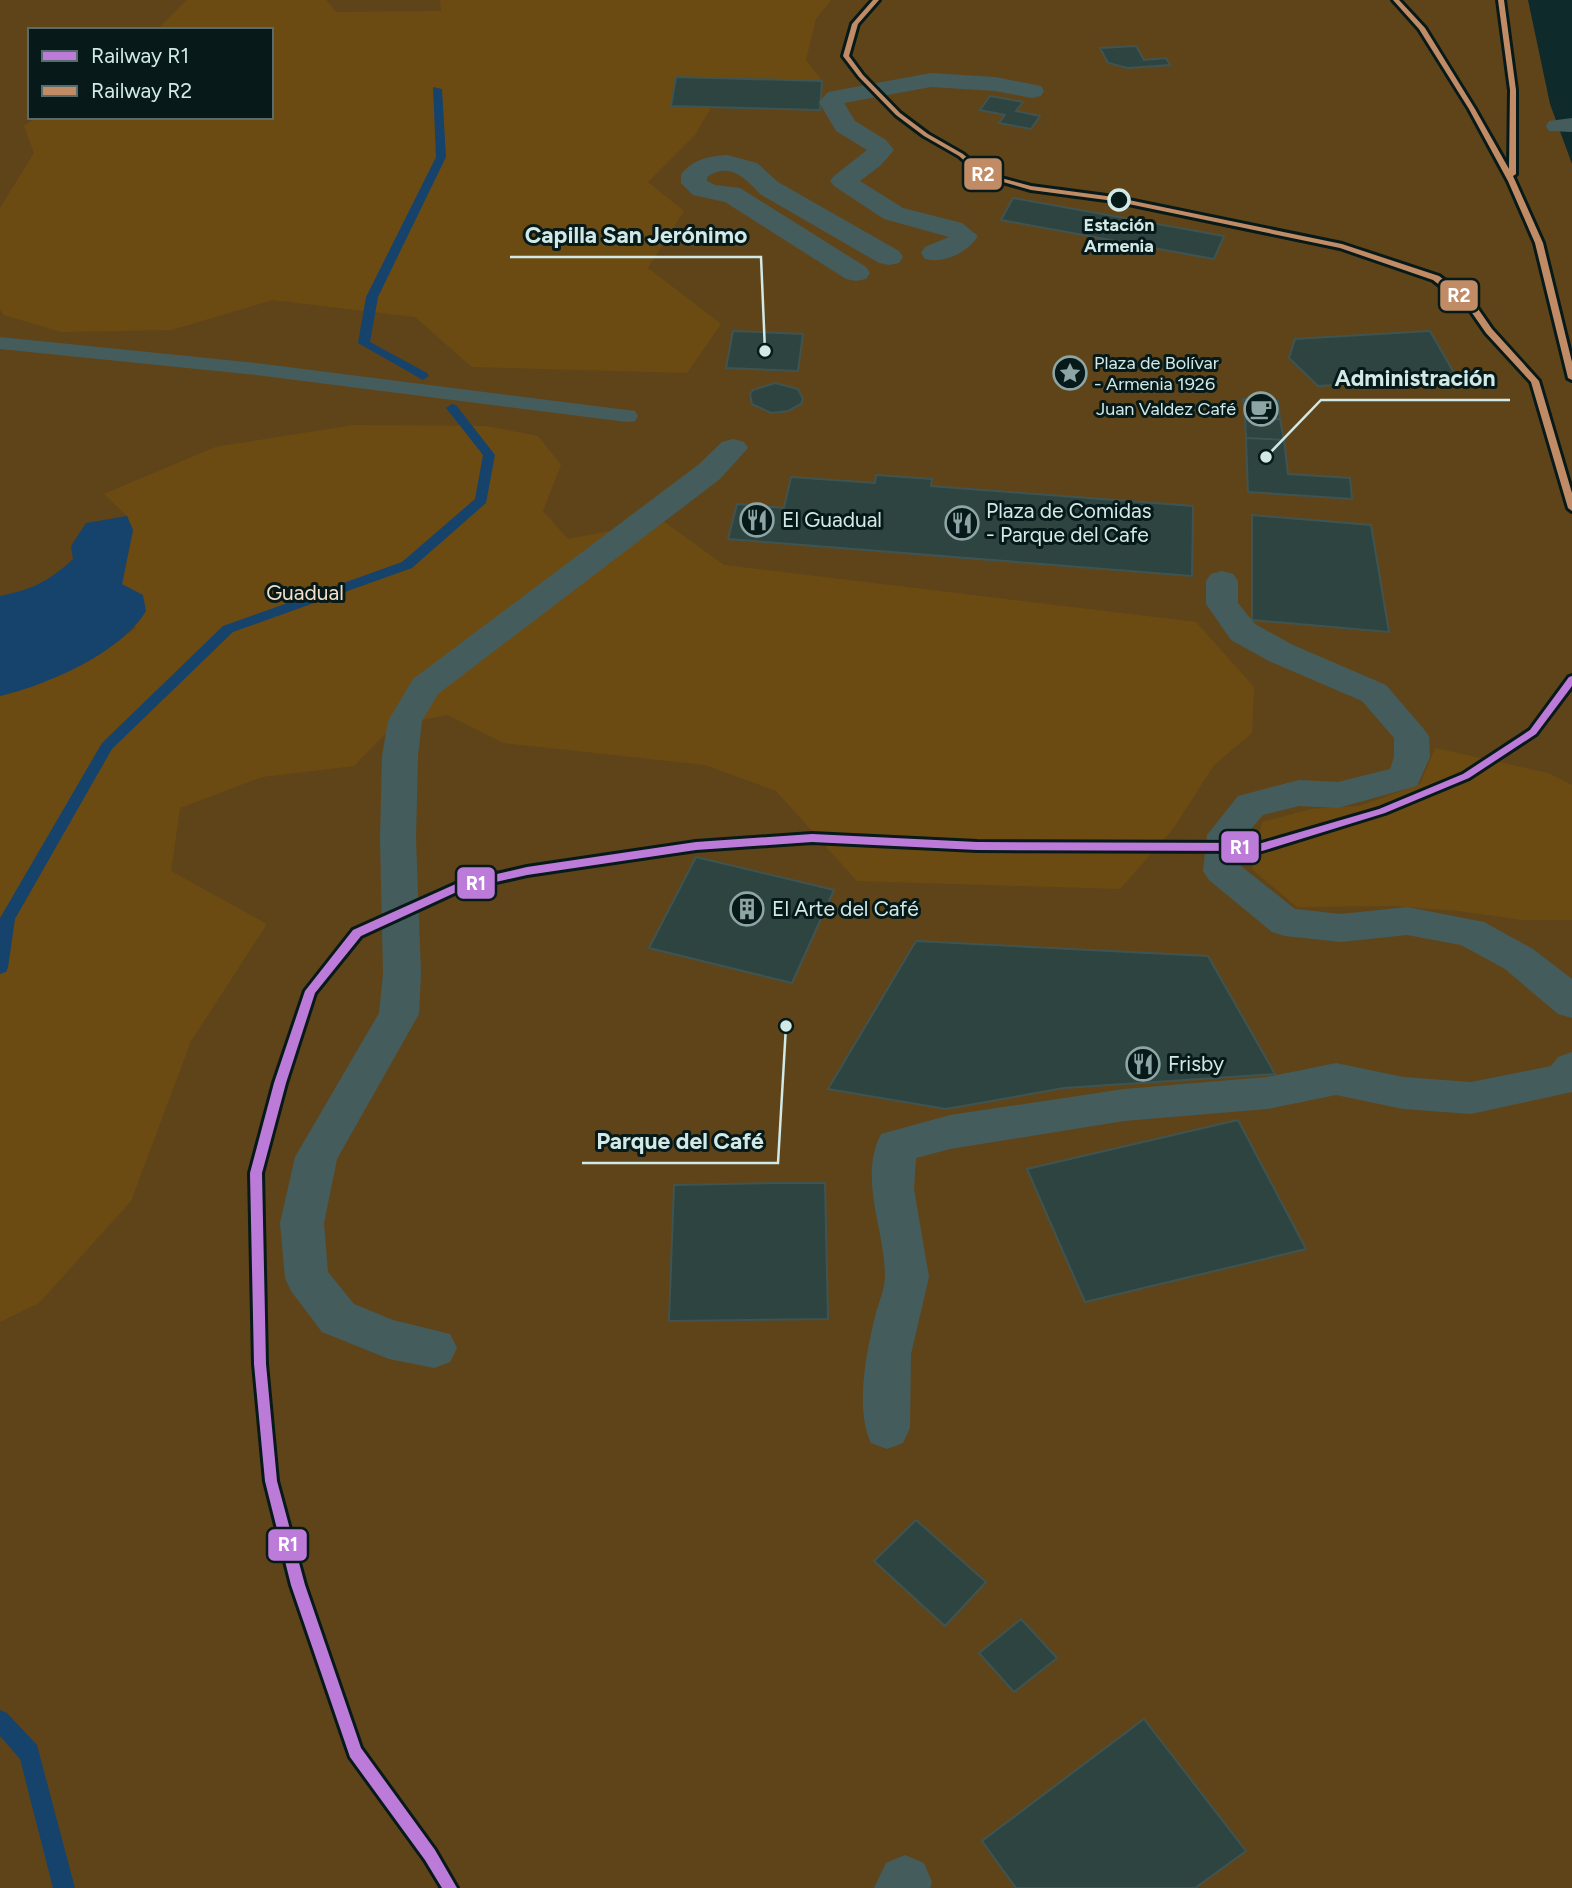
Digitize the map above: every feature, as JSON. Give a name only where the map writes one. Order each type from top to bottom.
[{"type":"street","points":[[934,253],[961,242],[965,236],[946,224],[910,220],[843,181],[871,161],[881,150],[845,126],[831,102],[837,97],[931,80],[995,84],[1032,91]]},
{"type":"street","points":[[856,273],[731,194],[703,190],[694,183],[694,175],[709,165],[742,165],[769,188],[889,257]]},
{"type":"street","points":[[731,194],[748,189],[756,181],[756,176]]},
{"type":"street","points":[[433,1348],[389,1339],[338,1318],[307,1278],[302,1223],[316,1157],[399,1013],[402,974],[398,839],[400,756],[405,721],[425,687],[709,472],[733,448]]},
{"type":"street","points":[[1222,581],[1222,604],[1243,632],[1281,653],[1374,693],[1411,736],[1412,757],[1405,777],[1338,795],[1299,793],[1251,805],[1225,835],[1222,871],[1285,922],[1341,928],[1407,921],[1470,932],[1519,959],[1572,1003]]},
{"type":"street","points":[[887,1428],[888,1354],[907,1277],[893,1189],[896,1146],[950,1132],[1124,1105],[1267,1093],[1336,1079],[1403,1093],[1471,1098],[1564,1079],[1572,1068]]},
{"type":"lane","points":[[0,343],[256,369],[627,416]]},
{"type":"green space","points":[[0,0],[1528,0],[1550,104],[1572,164],[1572,1888],[0,1888]]},
{"type":"green space","points":[[187,0],[326,0],[336,12],[441,11],[440,0],[831,0],[816,19],[806,60],[822,81],[676,78],[671,106],[711,107],[695,135],[648,182],[684,211],[648,268],[721,324],[687,373],[472,367],[415,317],[273,300],[171,330],[61,332],[4,315],[0,309],[0,208],[34,153],[24,126],[34,119],[273,119],[273,28],[159,28]]},
{"type":"green space","name":"Guadual","points":[[354,425],[486,426],[538,436],[561,465],[543,511],[568,539],[663,521],[724,565],[1196,622],[1254,687],[1252,733],[1214,765],[1173,829],[1120,889],[857,881],[776,791],[705,765],[504,743],[448,715],[394,725],[354,766],[262,777],[180,808],[171,871],[267,924],[191,1041],[131,1201],[39,1303],[0,1322],[0,696],[19,691],[86,663],[136,628],[122,585],[133,530],[127,516],[104,494],[215,447]]},
{"type":"green space","points":[[1435,748],[1548,773],[1572,785],[1572,920],[1523,920],[1394,906],[1297,907],[1252,869],[1262,822],[1311,809],[1360,806],[1420,784]]},
{"type":"water","points":[[127,516],[133,530],[122,584],[143,595],[146,611],[119,640],[81,665],[39,684],[0,696],[0,596],[40,584],[64,567],[73,559],[71,546],[86,523]]},
{"type":"building","points":[[1136,46],[1144,60],[1166,58],[1170,65],[1128,68],[1108,63],[1100,48]]},
{"type":"building","points":[[676,77],[822,81],[820,110],[671,106]]},
{"type":"building","points":[[990,96],[1023,102],[1016,111],[1040,116],[1031,129],[999,123],[1005,115],[980,110]]},
{"type":"building","name":"Estación Armenia","points":[[1013,198],[1224,236],[1214,259],[1001,220]]},
{"type":"building","points":[[733,331],[803,334],[798,371],[726,368]]},
{"type":"building","points":[[1430,331],[1457,378],[1318,386],[1289,358],[1295,339]]},
{"type":"building","points":[[775,383],[798,389],[803,399],[801,404],[788,411],[771,413],[752,404],[750,394],[753,390]]},
{"type":"building","name":"Juan Valdez Café","points":[[1243,399],[1278,401],[1280,419],[1245,418]]},
{"type":"building","points":[[1245,418],[1280,419],[1284,440],[1246,438]]},
{"type":"building","points":[[1246,438],[1284,440],[1288,474],[1350,478],[1352,499],[1248,492]]},
{"type":"building","name":"Plaza de Comidas - Parque del Cafe","points":[[876,475],[932,479],[931,486],[1193,506],[1192,576],[728,539],[737,504],[784,508],[791,477],[875,483]]},
{"type":"building","points":[[1252,515],[1371,525],[1389,632],[1252,620]]},
{"type":"building","name":"El Arte del Café","points":[[696,857],[834,890],[792,983],[649,948]]},
{"type":"building","points":[[916,941],[1208,956],[1275,1074],[1064,1088],[946,1109],[828,1089]]},
{"type":"building","points":[[1238,1120],[1306,1249],[1085,1302],[1027,1169]]},
{"type":"building","points":[[825,1183],[828,1319],[669,1321],[674,1185]]},
{"type":"building","points":[[916,1520],[986,1582],[945,1626],[874,1561]]},
{"type":"building","points":[[1021,1619],[1057,1658],[1014,1692],[979,1653]]},
{"type":"building","points":[[1144,1719],[1246,1851],[1195,1888],[1016,1888],[982,1841]]},
{"type":"waterway","points":[[423,376],[364,343],[372,297],[441,157],[437,89]]},
{"type":"waterway","points":[[0,968],[7,919],[107,746],[228,629],[407,565],[481,500],[489,455],[452,408]]},
{"type":"waterway","points":[[0,1720],[29,1753],[64,1888]]},
{"type":"rail line","name":"R2","points":[[876,0],[855,24],[846,56],[861,76],[898,114],[926,135],[961,155],[984,175],[1031,188],[1114,199],[1342,246],[1436,278],[1471,305],[1489,331],[1535,381],[1572,508]]},
{"type":"rail line","name":"R2","points":[[1396,0],[1422,28],[1512,181],[1539,243],[1572,378]]},
{"type":"rail line","name":"R2","points":[[1501,0],[1513,90],[1512,174]]},
{"type":"rail line","name":"R1","points":[[450,1888],[430,1855],[355,1752],[298,1585],[271,1481],[260,1364],[256,1173],[280,1083],[310,991],[357,933],[458,887],[527,871],[696,846],[812,838],[977,846],[1262,847],[1382,811],[1466,776],[1533,732],[1572,679]]},
{"type":"place","name":"Estación Armenia","points":[[1119,200]]},
{"type":"place","name":"Capilla San Jerónimo","points":[[765,351]]},
{"type":"place","name":"Plaza de Bolívar - Armenia 1926","points":[[1070,373]]},
{"type":"place","name":"Juan Valdez Café","points":[[1261,409]]},
{"type":"place","name":"Administración","points":[[1266,457]]},
{"type":"place","name":"El Guadual","points":[[757,520]]},
{"type":"place","name":"Plaza de Comidas - Parque del Cafe","points":[[962,523]]},
{"type":"place","name":"El Arte del Café","points":[[747,909]]},
{"type":"place","name":"Parque del Café","points":[[786,1026]]},
{"type":"place","name":"Frisby","points":[[1143,1064]]}]
